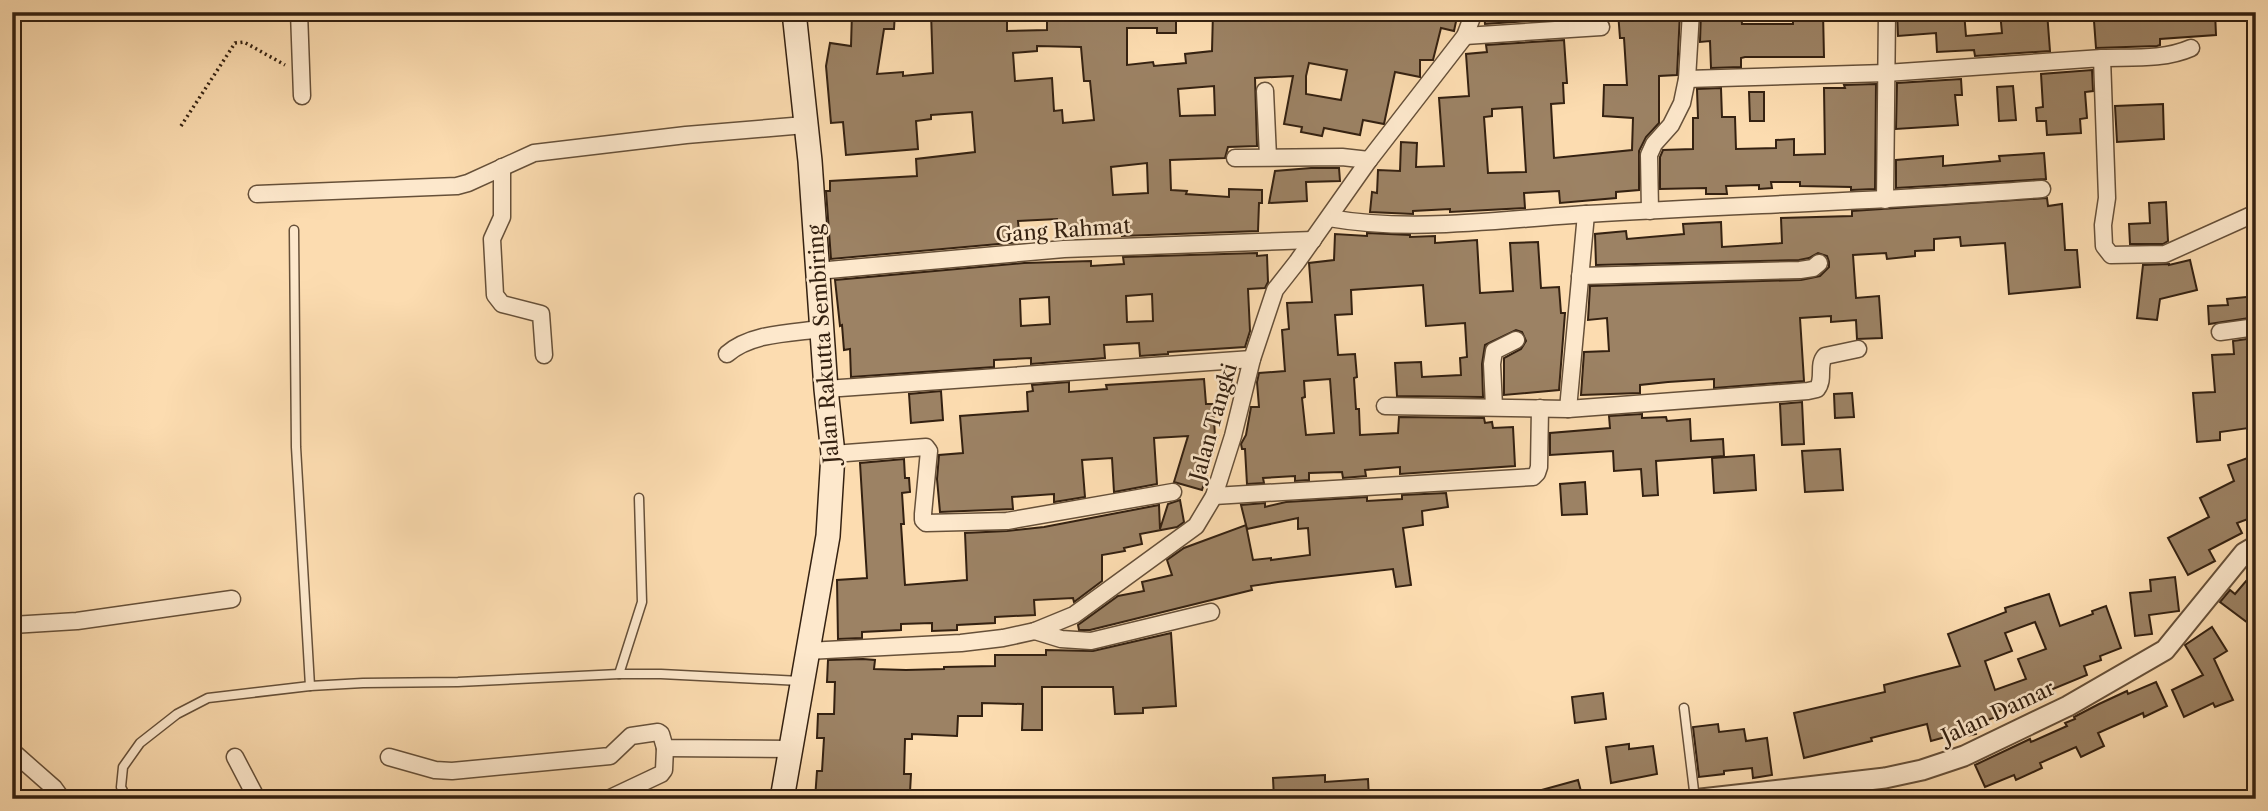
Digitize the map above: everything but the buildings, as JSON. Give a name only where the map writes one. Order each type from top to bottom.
[{"type":"main road","name":"Jalan Rakutta Sembiring","points":[[782,799],[828,536],[833,454],[821,329],[810,161],[794,12]]},
{"type":"street","points":[[299,12],[299,73],[302,96]]},
{"type":"street","name":"Jalan Tangki","points":[[807,651],[961,643],[1035,631],[1074,615],[1196,526],[1214,496],[1233,436],[1252,359],[1275,290],[1369,160],[1465,36],[1474,12]]},
{"type":"street","points":[[1650,211],[1650,150],[1679,111],[1687,79],[1691,12]]},
{"type":"street","points":[[1885,200],[1887,12]]},
{"type":"street","points":[[1465,36],[1601,27]]},
{"type":"street","points":[[1687,79],[1886,73],[2166,55],[2192,48]]},
{"type":"street","points":[[2102,58],[2107,198],[2103,225],[2104,246],[2111,255],[2165,254],[2256,213]]},
{"type":"street","points":[[1265,90],[1268,157]]},
{"type":"street","points":[[257,194],[457,186],[534,153],[686,135],[805,125]]},
{"type":"street","points":[[1235,158],[1355,157],[1369,160]]},
{"type":"street","points":[[502,167],[502,217],[492,239],[495,295],[502,304],[541,314],[544,355]]},
{"type":"street","points":[[1329,218],[1360,223],[1428,225],[2042,189]]},
{"type":"street","points":[[1568,409],[1586,214]]},
{"type":"street","name":"Gang Rahmat","points":[[817,271],[1064,249],[1313,240]]},
{"type":"street","points":[[1580,276],[1800,270],[1813,268],[1819,263]]},
{"type":"street","points":[[2220,332],[2256,327]]},
{"type":"street","points":[[727,354],[759,339],[821,329]]},
{"type":"street","points":[[1494,407],[1494,351],[1516,340]]},
{"type":"street","points":[[1385,406],[1568,409],[1815,390],[1821,384],[1821,361],[1825,356],[1858,349]]},
{"type":"street","points":[[826,389],[1252,359]]},
{"type":"street","points":[[1214,496],[1533,477],[1539,467],[1539,408]]},
{"type":"street","points":[[833,454],[926,447],[929,450],[923,514],[926,523],[1007,521],[1173,492]]},
{"type":"street","name":"Jalan Damar","points":[[1701,799],[1885,778],[1922,770],[1964,756],[2068,706],[2165,650],[2244,553],[2256,546]]},
{"type":"street","points":[[12,625],[77,621],[232,599]]},
{"type":"street","points":[[1035,631],[1061,639],[1091,641],[1211,612]]},
{"type":"street","points":[[389,757],[443,772],[610,756],[629,737],[658,732],[661,734],[664,748],[664,769],[661,774],[608,799]]},
{"type":"street","points":[[664,748],[791,749]]},
{"type":"street","points":[[12,751],[54,788],[62,799]]},
{"type":"street","points":[[235,757],[257,799]]},
{"type":"lane","points":[[293,230],[296,447],[310,686]]},
{"type":"lane","points":[[620,674],[642,602],[639,498]]},
{"type":"lane","points":[[127,799],[121,787],[123,767],[140,743],[158,727],[208,698],[310,686],[471,682],[620,674],[803,682]]},
{"type":"lane","points":[[1684,708],[1695,799]]},
{"type":"path","points":[[181,126],[235,43],[244,42],[299,73]]}]
